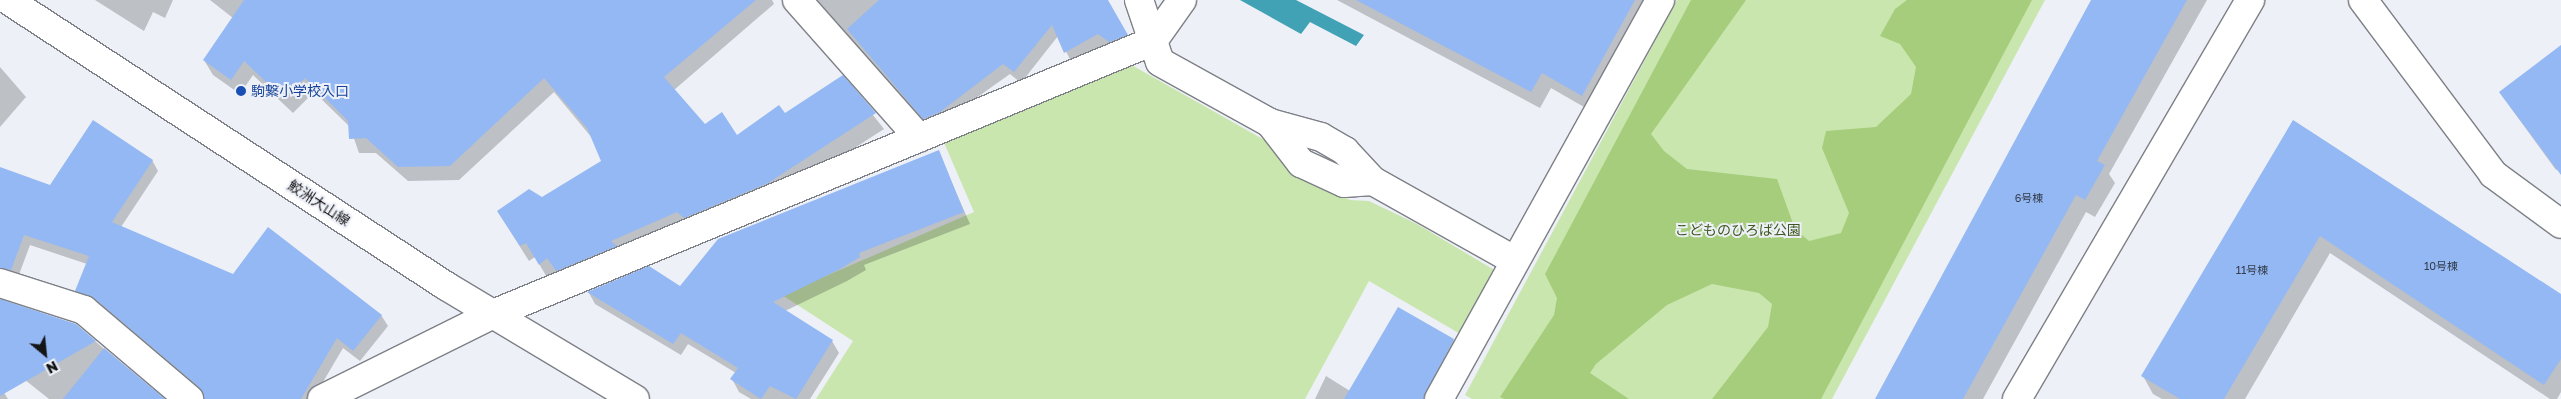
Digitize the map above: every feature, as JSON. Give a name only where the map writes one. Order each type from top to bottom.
[{"type":"street","name":"鮫洲大山線","points":[[8,0],[493,314],[635,399]]},
{"type":"street","points":[[797,0],[919,138]]},
{"type":"street","points":[[1139,0],[1160,62],[1270,123],[1329,142],[1345,151],[1373,181],[1514,260]]},
{"type":"street","points":[[322,399],[493,314],[1154,41],[1182,0]]},
{"type":"street","points":[[1440,399],[1514,260],[1660,0]]},
{"type":"street","points":[[2017,399],[2250,0]]},
{"type":"street","points":[[2363,0],[2493,174],[2561,224]]},
{"type":"street","points":[[0,283],[84,310],[189,399]]},
{"type":"green space","name":"こどものひろば公園","points":[[1677,0],[2045,0],[1832,399],[1472,399],[1465,395]]},
{"type":"green space","points":[[1691,0],[1746,0],[1651,134],[1664,151],[1687,169],[1777,179],[1795,229],[1809,241],[1841,233],[1849,213],[1822,148],[1826,131],[1876,127],[1911,94],[1916,67],[1900,44],[1880,36],[1895,9],[1907,0],[2032,0],[1821,399],[1712,399],[1768,327],[1772,304],[1759,293],[1712,284],[1667,305],[1596,364],[1590,373],[1629,399],[1504,399],[1500,397],[1554,315],[1557,298],[1545,274]]},
{"type":"green space","points":[[1128,63],[1275,146],[1293,170],[1350,200],[1369,201],[1417,224],[1496,271],[1462,335],[1369,281],[1305,399],[816,399],[853,341],[782,295],[974,212],[942,138]]},
{"type":"water","points":[[1240,0],[1296,0],[1364,35],[1356,46],[1310,22],[1301,34]]},
{"type":"building","points":[[244,0],[756,0],[664,77],[705,124],[722,112],[737,135],[779,105],[785,113],[843,75],[876,113],[768,183],[684,218],[677,212],[611,241],[617,246],[556,271],[547,258],[539,265],[526,243],[520,246],[497,211],[529,189],[542,197],[601,161],[587,128],[544,78],[450,166],[398,167],[366,138],[349,139],[348,121],[305,78],[284,99],[244,61],[231,80],[203,60]]},
{"type":"building","points":[[879,0],[1108,0],[1128,35],[1109,42],[1098,34],[1064,53],[1052,25],[1014,72],[1003,64],[940,112],[923,119],[847,29]]},
{"type":"building","points":[[1356,0],[1635,0],[1582,96],[1542,73],[1531,92]]},
{"type":"building","points":[[2091,0],[2187,0],[2097,161],[2105,165],[2085,200],[2076,195],[1963,399],[1875,399]]},
{"type":"building","points":[[2561,45],[2561,175],[2499,92]]},
{"type":"building","points":[[93,120],[153,160],[112,222],[233,274],[268,227],[382,315],[353,351],[337,338],[301,399],[204,399],[199,387],[94,298],[75,291],[89,256],[24,235],[11,270],[0,268],[0,167],[50,185]]},
{"type":"building","points":[[2293,120],[2561,294],[2561,359],[2544,385],[2320,236],[2224,399],[2180,399],[2141,376]]},
{"type":"building","points":[[939,150],[964,212],[859,253],[860,257],[840,269],[773,302],[833,340],[796,399],[770,386],[761,399],[730,379],[738,368],[681,333],[673,344],[587,292],[649,266],[680,286],[718,239]]},
{"type":"building","points":[[0,299],[76,324],[96,341],[0,396]]},
{"type":"building","points":[[1398,307],[1454,339],[1423,399],[1344,399]]},
{"type":"building","points":[[104,348],[165,399],[63,399]]},
{"type":"place","name":"駒繋小学校入口","points":[[241,91]]}]
